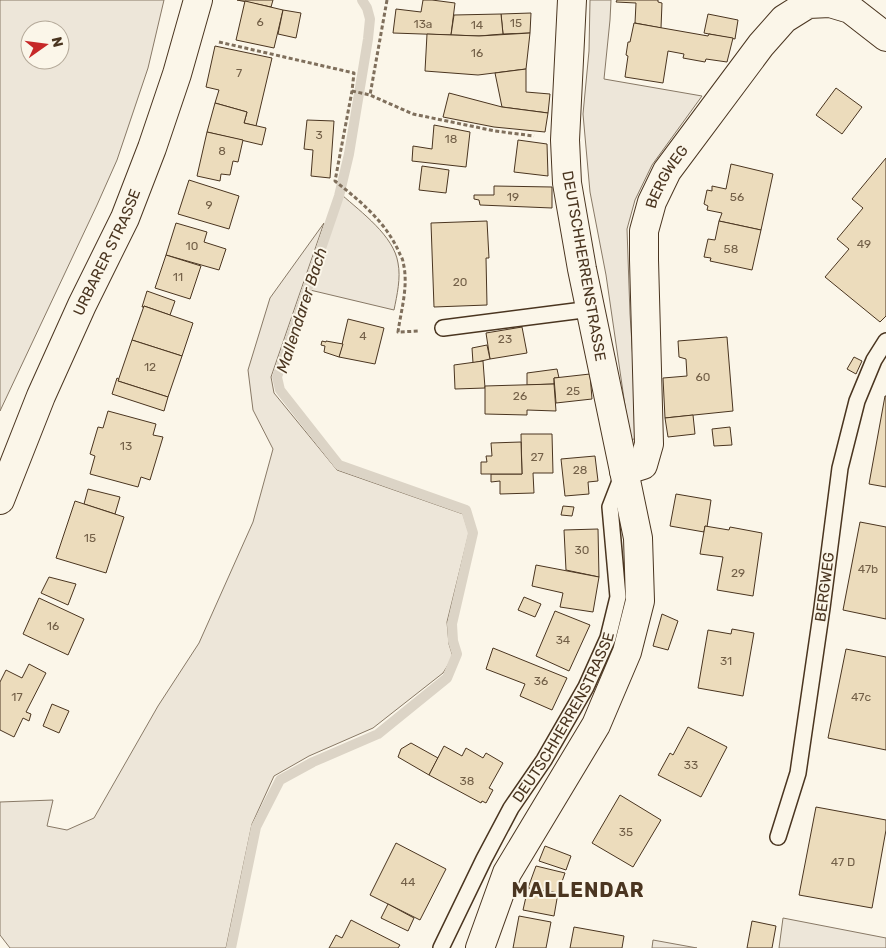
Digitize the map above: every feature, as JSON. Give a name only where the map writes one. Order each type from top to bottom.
[{"type":"street","name":"URBARER STRASSE","points":[[0,500],[41,396],[82,305],[125,218],[178,74],[198,0]]},
{"type":"street","name":"DEUTSCHHERRENSTRASSE","points":[[480,948],[507,873],[596,725],[627,652],[640,601],[638,538],[567,183],[564,140],[572,0]]},
{"type":"street","name":"BERGWEG","points":[[624,471],[643,465],[649,444],[644,231],[652,202],[667,171],[761,45],[784,19],[808,4],[830,3],[850,9],[886,37]]},
{"type":"lane","points":[[442,328],[591,309]]},
{"type":"lane","name":"BERGWEG","points":[[778,837],[798,773],[840,468],[857,401],[874,360],[886,341]]},
{"type":"lane","name":"DEUTSCHHERRENSTRASSE","points":[[441,948],[507,816],[544,760],[586,687],[608,638],[618,597],[610,508],[624,471]]},
{"type":"path","points":[[370,95],[387,0]]},
{"type":"path","points":[[189,35],[354,73],[334,181],[363,204],[381,222],[394,242],[403,262],[405,285],[398,332],[411,332]]},
{"type":"path","points":[[352,91],[370,95],[413,114],[495,131],[564,140]]},
{"type":"shaded area","points":[[0,0],[164,0],[148,68],[117,160],[0,411]]},
{"type":"shaded area","points":[[590,0],[611,0],[604,79],[702,96],[652,165],[635,200],[627,229],[638,438],[630,440],[606,275],[590,192],[583,114],[589,51]]},
{"type":"shaded area","points":[[342,195],[376,225],[384,234],[395,253],[399,275],[394,310],[310,290]]},
{"type":"shaded area","points":[[324,223],[271,377],[274,393],[337,470],[463,514],[469,533],[447,622],[449,644],[453,657],[443,673],[373,728],[309,756],[274,776],[252,824],[226,948],[10,948],[0,935],[0,802],[53,800],[47,826],[67,830],[94,818],[158,706],[199,643],[253,522],[273,449],[253,410],[248,370],[270,298]]},
{"type":"shaded area","points":[[783,918],[886,938],[886,948],[779,948]]},
{"type":"shaded area","points":[[653,940],[697,948],[652,948]]},
{"type":"building","points":[[237,0],[273,0],[271,7]]},
{"type":"building","points":[[423,0],[455,3],[451,35],[393,33],[396,9],[421,12]]},
{"type":"building","points":[[617,0],[658,0],[658,2],[662,3],[661,28],[635,23],[636,3],[616,2]]},
{"type":"building","points":[[245,1],[283,10],[274,48],[236,40]]},
{"type":"building","points":[[283,10],[301,13],[296,38],[278,34]]},
{"type":"building","points":[[531,13],[530,33],[503,34],[501,14]]},
{"type":"building","points":[[501,14],[503,34],[479,36],[451,35],[454,15]]},
{"type":"building","points":[[708,14],[738,20],[735,39],[704,33]]},
{"type":"building","points":[[634,23],[708,36],[709,34],[733,38],[727,62],[706,59],[705,62],[683,58],[684,54],[668,51],[663,83],[625,77],[628,42],[630,42]]},
{"type":"building","points":[[530,33],[526,69],[478,75],[425,71],[427,34],[479,36]]},
{"type":"building","points":[[215,46],[272,58],[256,126],[244,123],[247,112],[215,103],[219,90],[206,87]]},
{"type":"building","points":[[526,69],[526,92],[550,94],[548,113],[502,107],[495,73]]},
{"type":"building","points":[[836,88],[862,107],[842,134],[816,115]]},
{"type":"building","points":[[449,93],[502,107],[548,113],[545,132],[494,127],[443,117]]},
{"type":"building","points":[[215,103],[247,112],[244,123],[266,128],[262,145],[207,132]]},
{"type":"building","points":[[307,120],[334,121],[330,178],[311,176],[313,150],[304,149]]},
{"type":"building","points":[[434,125],[470,132],[466,167],[412,161],[413,146],[432,149]]},
{"type":"building","points":[[207,132],[243,140],[238,162],[233,161],[230,175],[221,174],[220,181],[197,176]]},
{"type":"building","points":[[518,140],[547,144],[548,176],[514,172]]},
{"type":"building","points":[[886,158],[886,316],[880,322],[825,277],[849,249],[837,239],[863,208],[852,199]]},
{"type":"building","points":[[731,164],[773,174],[761,230],[719,221],[722,213],[707,210],[708,206],[704,204],[707,190],[712,191],[712,186],[726,189]]},
{"type":"building","points":[[422,166],[449,170],[446,193],[419,190]]},
{"type":"building","points":[[189,180],[239,196],[229,229],[178,214]]},
{"type":"building","points":[[494,186],[552,187],[552,208],[480,205],[479,200],[474,199],[474,195],[494,195]]},
{"type":"building","points":[[487,221],[489,258],[486,258],[487,305],[434,307],[431,223]]},
{"type":"building","points":[[719,221],[761,230],[752,270],[710,261],[711,258],[704,257],[708,239],[715,240]]},
{"type":"building","points":[[176,223],[207,232],[204,242],[226,249],[219,270],[166,255]]},
{"type":"building","points":[[166,255],[201,266],[190,299],[155,288]]},
{"type":"building","points":[[147,291],[175,301],[170,315],[144,306],[142,307]]},
{"type":"building","points":[[144,306],[193,323],[182,356],[132,340]]},
{"type":"building","points":[[348,319],[384,328],[375,364],[339,357]]},
{"type":"building","points":[[522,327],[527,353],[490,359],[486,333]]},
{"type":"building","points":[[727,337],[733,411],[665,418],[663,378],[687,376],[686,359],[679,357],[678,341]]},
{"type":"building","points":[[132,340],[182,356],[168,397],[118,381]]},
{"type":"building","points":[[322,341],[343,344],[339,357],[324,352],[325,346],[321,345]]},
{"type":"building","points":[[487,345],[490,359],[473,363],[472,348]]},
{"type":"building","points":[[854,357],[862,361],[856,374],[847,369]]},
{"type":"building","points":[[483,361],[485,388],[455,389],[454,365]]},
{"type":"building","points":[[557,369],[559,378],[554,378],[554,384],[527,385],[527,373]]},
{"type":"building","points":[[590,374],[592,399],[556,403],[554,378]]},
{"type":"building","points":[[117,378],[119,379],[118,381],[168,397],[164,411],[112,394]]},
{"type":"building","points":[[554,384],[556,411],[527,410],[527,415],[485,414],[485,386]]},
{"type":"building","points":[[886,396],[886,487],[869,484]]},
{"type":"building","points":[[108,411],[156,424],[153,435],[163,437],[150,480],[141,477],[138,487],[90,474],[95,456],[90,454],[98,427],[103,428]]},
{"type":"building","points":[[693,415],[695,434],[668,437],[665,418]]},
{"type":"building","points":[[730,427],[732,445],[714,446],[712,429]]},
{"type":"building","points":[[521,434],[552,434],[553,473],[533,473],[534,493],[500,494],[500,481],[491,482],[491,474],[522,474]]},
{"type":"building","points":[[521,442],[522,474],[481,474],[481,462],[487,462],[486,456],[492,456],[491,443]]},
{"type":"building","points":[[595,456],[598,481],[588,482],[589,494],[565,496],[561,459]]},
{"type":"building","points":[[88,489],[120,497],[115,514],[84,504]]},
{"type":"building","points":[[676,494],[711,500],[707,527],[705,526],[704,532],[670,526]]},
{"type":"building","points":[[75,501],[124,517],[106,573],[56,558]]},
{"type":"building","points":[[563,506],[574,507],[572,516],[561,515]]},
{"type":"building","points":[[860,522],[886,527],[886,619],[843,610]]},
{"type":"building","points":[[705,526],[729,530],[730,527],[762,533],[753,596],[717,590],[723,557],[700,554]]},
{"type":"building","points":[[598,529],[599,577],[566,570],[564,530]]},
{"type":"building","points":[[536,565],[599,577],[593,612],[560,607],[563,593],[532,586]]},
{"type":"building","points":[[49,577],[76,584],[68,605],[41,593]]},
{"type":"building","points":[[524,597],[541,604],[535,617],[518,610]]},
{"type":"building","points":[[39,598],[84,619],[68,655],[23,634]]},
{"type":"building","points":[[555,611],[590,625],[569,671],[536,656]]},
{"type":"building","points":[[662,614],[678,621],[668,650],[653,646]]},
{"type":"building","points":[[732,629],[754,633],[743,696],[698,688],[708,630],[731,634]]},
{"type":"building","points":[[493,648],[567,678],[552,710],[520,696],[525,684],[486,669]]},
{"type":"building","points":[[846,649],[886,657],[886,750],[828,738]]},
{"type":"building","points":[[29,664],[46,673],[26,712],[31,714],[29,721],[23,718],[14,737],[0,730],[0,682],[6,670],[22,678]]},
{"type":"building","points":[[52,704],[69,711],[59,733],[43,726]]},
{"type":"building","points":[[688,727],[727,747],[701,797],[658,775],[670,753],[673,755]]},
{"type":"building","points":[[411,743],[438,758],[429,775],[398,757],[401,749]]},
{"type":"building","points":[[444,746],[462,756],[466,748],[483,758],[486,753],[503,763],[489,788],[493,790],[486,803],[482,801],[481,803],[429,775]]},
{"type":"building","points":[[620,795],[661,820],[633,867],[592,843]]},
{"type":"building","points":[[816,807],[886,820],[886,830],[872,908],[799,895]]},
{"type":"building","points":[[396,843],[446,869],[420,920],[370,895]]},
{"type":"building","points":[[545,846],[571,856],[566,870],[539,861]]},
{"type":"building","points":[[536,866],[565,873],[558,893],[528,888]]},
{"type":"building","points":[[528,888],[558,893],[554,916],[523,910]]},
{"type":"building","points":[[388,904],[414,918],[408,931],[381,918]]},
{"type":"building","points":[[519,916],[551,922],[546,948],[513,948]]},
{"type":"building","points":[[351,920],[400,945],[398,948],[329,948],[336,935],[342,938]]},
{"type":"building","points":[[752,921],[776,926],[772,948],[747,948]]},
{"type":"building","points":[[574,927],[624,936],[622,948],[570,948]]},
{"type":"waterway","name":"Mallendarer Bach","points":[[231,948],[256,827],[280,780],[313,762],[378,734],[447,678],[457,654],[453,641],[452,624],[473,533],[466,510],[339,465],[280,390],[277,377],[339,196],[349,154],[370,19],[367,8],[362,0]]},
{"type":"district","name":"MALLENDAR","points":[[578,890]]}]
